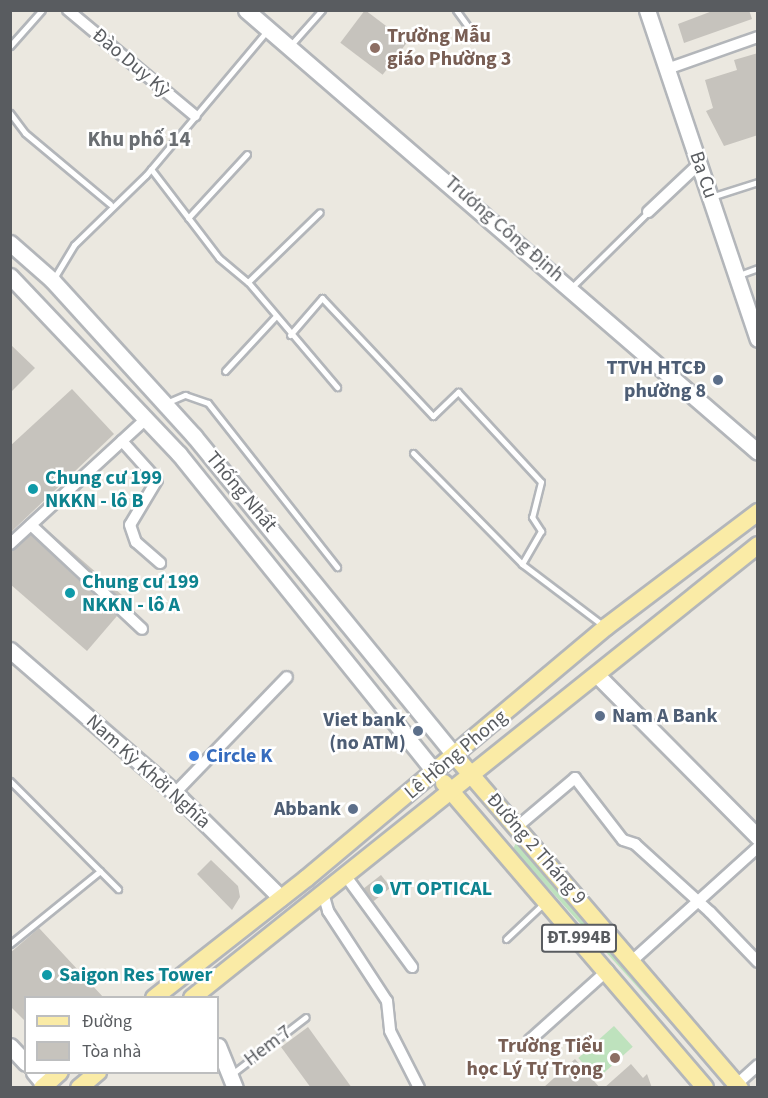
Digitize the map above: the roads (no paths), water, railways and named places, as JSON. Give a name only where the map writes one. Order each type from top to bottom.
[{"type":"main road","name":"Trương Công Định","points":[[246,10],[571,288],[758,452]]},
{"type":"main road","name":"Ba Cu","points":[[647,10],[736,276],[754,315],[758,339]]},
{"type":"main road","name":"Thống Nhất","points":[[10,243],[52,280],[165,404],[292,551],[455,756]]},
{"type":"main road","name":"Thống Nhất","points":[[10,276],[37,299],[146,419],[272,570],[435,772]]},
{"type":"main road","points":[[37,299],[52,280]]},
{"type":"main road","name":"Lê Hồng Phong","points":[[157,996],[307,878],[606,627],[758,512]]},
{"type":"main road","name":"Lê Hồng Phong","points":[[195,996],[758,545]]},
{"type":"main road","points":[[272,570],[292,551]]},
{"type":"main road","name":"Nam Kỳ Khởi Nghĩa","points":[[10,650],[174,793],[281,898]]},
{"type":"main road","points":[[596,674],[758,837]]},
{"type":"main road","name":"Đường 2 Tháng 9","points":[[455,756],[633,960],[737,1086]]},
{"type":"main road","name":"Đường 2 Tháng 9","points":[[435,772],[608,970],[705,1088]]},
{"type":"main road","points":[[307,878],[322,893]]},
{"type":"main road","points":[[281,898],[298,913]]},
{"type":"main road","points":[[10,1046],[24,1061]]},
{"type":"main road","points":[[219,1049],[233,1081]]},
{"type":"main road","points":[[42,1083],[57,1074]]},
{"type":"main road","points":[[79,1088],[96,1074]]},
{"type":"street","name":"Đào Duy Kỳ","points":[[68,10],[195,116]]},
{"type":"street","points":[[667,69],[758,37]]},
{"type":"street","points":[[648,212],[699,164]]},
{"type":"street","points":[[10,544],[146,419]]},
{"type":"street","points":[[122,441],[158,480],[130,525],[136,542],[160,563]]},
{"type":"street","points":[[31,525],[142,629]]},
{"type":"street","points":[[174,793],[287,677]]},
{"type":"street","points":[[517,827],[575,778],[623,840],[635,844],[758,962]]},
{"type":"street","points":[[633,960],[758,847]]},
{"type":"street","points":[[345,875],[412,967]]},
{"type":"street","points":[[322,893],[328,911],[387,1002],[390,1031],[419,1088]]},
{"type":"street","points":[[531,1040],[608,970]]},
{"type":"street","points":[[737,1086],[758,1065]]},
{"type":"lane","points":[[10,46],[42,10]]},
{"type":"lane","points":[[289,47],[322,10]]},
{"type":"lane","points":[[456,10],[477,39]]},
{"type":"lane","points":[[52,280],[110,204],[151,169],[268,30]]},
{"type":"lane","points":[[10,113],[25,133],[110,204]]},
{"type":"lane","points":[[188,218],[247,154]]},
{"type":"lane","points":[[151,169],[219,258],[248,282],[290,336],[337,387]]},
{"type":"lane","points":[[711,197],[758,182]]},
{"type":"lane","points":[[248,282],[320,212]]},
{"type":"lane","points":[[571,288],[648,212]]},
{"type":"lane","points":[[736,276],[758,268]]},
{"type":"lane","points":[[290,336],[321,298],[433,416],[458,392],[541,482],[532,517],[540,531],[522,564]]},
{"type":"lane","points":[[225,371],[275,317]]},
{"type":"lane","points":[[165,404],[185,395],[208,403],[337,567]]},
{"type":"lane","points":[[413,453],[522,564],[606,627]]},
{"type":"lane","points":[[12,784],[118,889]]},
{"type":"lane","points":[[10,944],[100,871]]},
{"type":"lane","points":[[506,939],[547,901]]},
{"type":"lane","name":"Hem 7","points":[[233,1081],[306,1017]]},
{"type":"place","name":"Trường Mẫu giáo Phường 3","points":[[375,48]]},
{"type":"place","name":"TTVH HTCĐ phường 8","points":[[718,380]]},
{"type":"place","name":"Chung cư 199 NKKN - lô B","points":[[33,489]]},
{"type":"place","name":"Chung cư 199 NKKN - lô A","points":[[70,593]]},
{"type":"place","name":"Nam A Bank","points":[[600,716]]},
{"type":"place","name":"Viet bank (no ATM)","points":[[418,731]]},
{"type":"place","name":"Circle K","points":[[194,756]]},
{"type":"place","name":"Abbank","points":[[353,809]]},
{"type":"place","name":"VT OPTICAL","points":[[378,889]]},
{"type":"place","name":"Saigon Res Tower","points":[[47,975]]},
{"type":"place","name":"Trường Tiểu học Lý Tự Trọng","points":[[615,1058]]},
{"type":"district","name":"Khu phố 14","points":[[139,139]]}]
